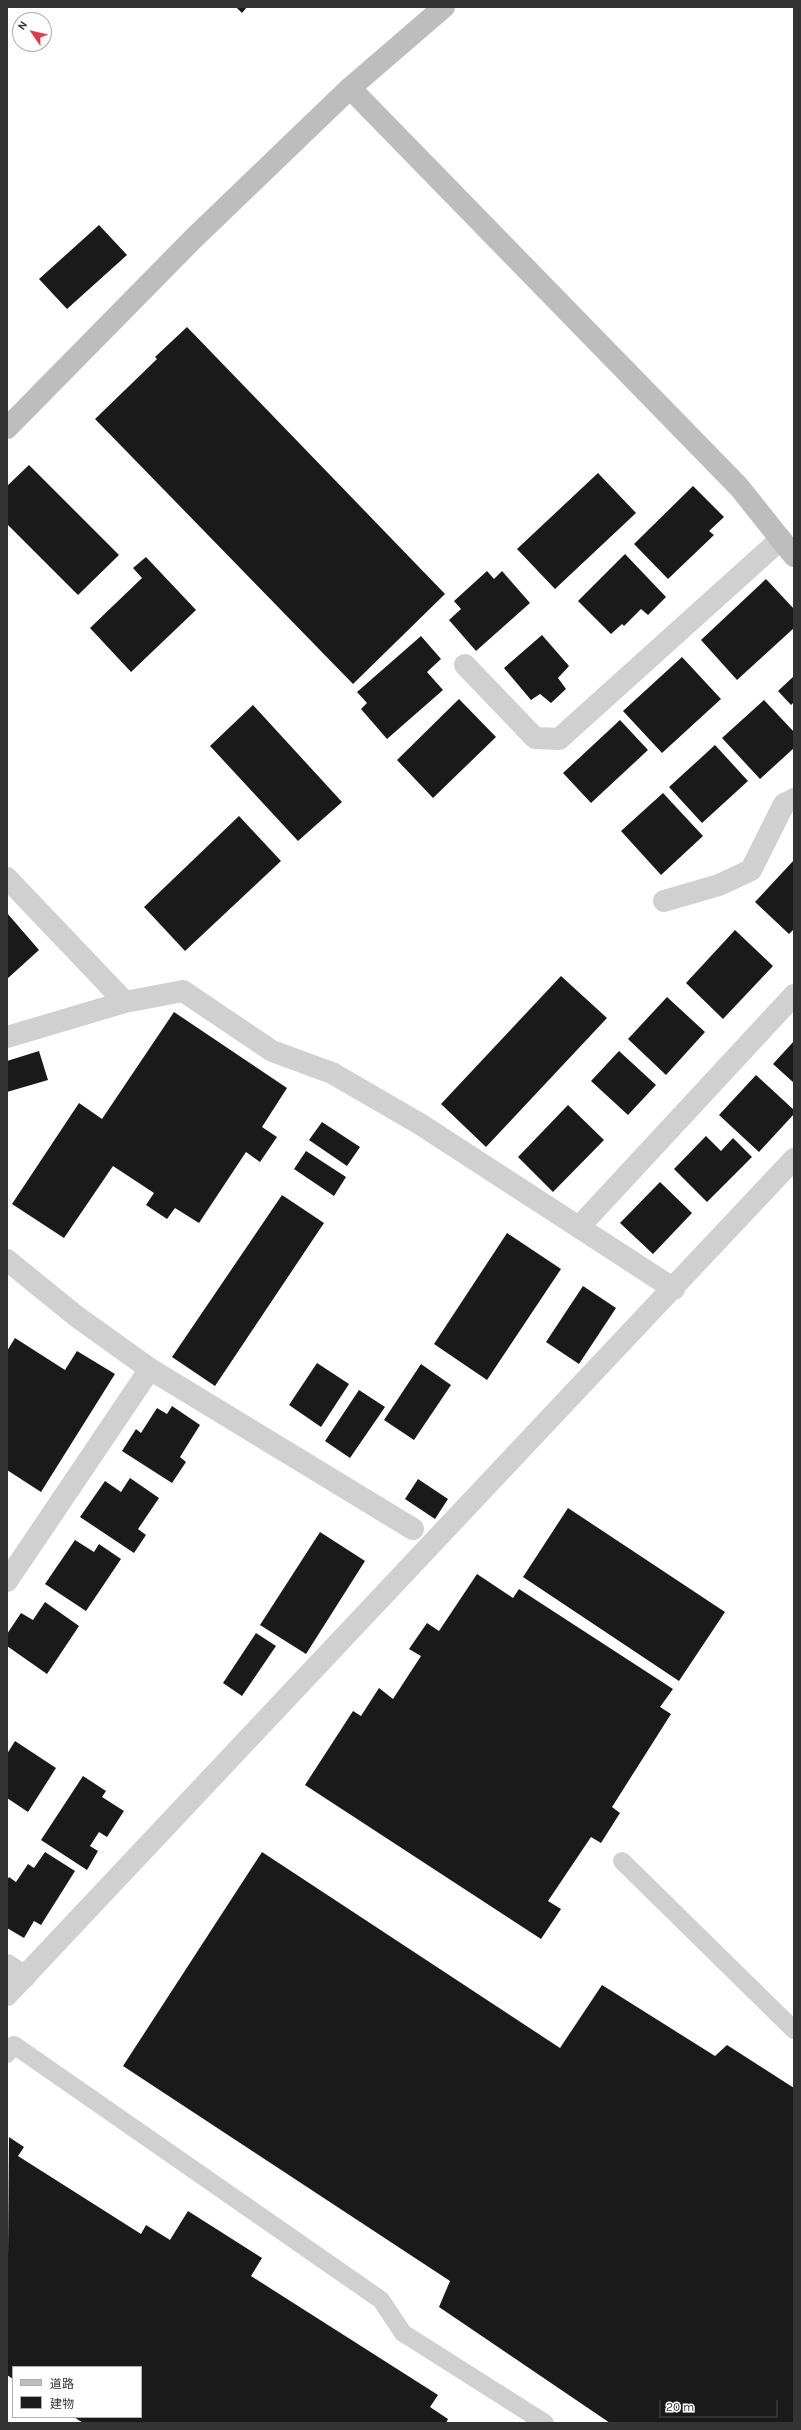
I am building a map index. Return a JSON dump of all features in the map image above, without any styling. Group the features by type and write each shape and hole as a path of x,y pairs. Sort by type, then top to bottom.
{"street":[{"path":"7,428 193,239 350,88 444,7"},
{"path":"350,88 739,487 794,556"},
{"path":"465,665 535,738 559,738 781,539"},
{"path":"664,901 719,885 751,870 784,804 794,799"},
{"path":"7,878 125,1002"},
{"path":"7,1037 125,1002 183,991 272,1051 332,1073 420,1124 674,1289"},
{"path":"579,1228 794,995"},
{"path":"7,1995 674,1289 794,1159"},
{"path":"7,1260 76,1316 150,1369 413,1529"},
{"path":"7,1581 150,1369"},
{"path":"7,1964 25,1977"}],"lane":[{"path":"622,1862 794,2030"},
{"path":"7,2054 14,2045 381,2300 403,2333 545,2423"}],"building":[{"path":"236,7 247,7 242,13"},
{"path":"99,225 127,255 67,309 39,279"},
{"path":"187,327 445,594 353,684 95,419 157,359 155,357"},
{"path":"29,465 119,555 78,595 7,524 7,486"},
{"path":"598,473 636,513 555,589 517,549"},
{"path":"693,486 724,517 709,531 714,535 668,579 634,544"},
{"path":"625,554 666,597 648,615 641,609 624,626 622,624 611,634 578,601"},
{"path":"146,557 196,610 131,672 90,628 142,578 133,568"},
{"path":"487,571 494,579 502,571 530,603 476,651 449,620 461,609 454,601"},
{"path":"766,579 794,609 794,628 737,680 701,640"},
{"path":"542,635 569,666 558,678 566,689 551,703 540,694 531,700 504,668"},
{"path":"421,636 441,659 427,672 443,690 387,739 361,709 367,703 357,692"},
{"path":"682,657 721,699 662,753 623,711"},
{"path":"794,676 794,702 791,705 778,691"},
{"path":"459,699 496,737 433,798 397,760"},
{"path":"764,700 794,732 794,748 760,779 722,738"},
{"path":"253,705 342,802 298,841 210,746"},
{"path":"620,720 648,750 591,803 563,773"},
{"path":"715,745 748,781 702,823 669,787"},
{"path":"663,793 703,836 661,875 621,831"},
{"path":"239,816 281,861 185,951 144,907"},
{"path":"794,860 794,929 789,934 755,902"},
{"path":"7,913 39,950 7,979"},
{"path":"735,930 773,966 723,1019 686,983"},
{"path":"561,976 607,1018 486,1147 441,1104"},
{"path":"667,997 705,1032 666,1075 628,1039"},
{"path":"174,1012 287,1088 262,1127 277,1137 260,1162 246,1152 199,1223 175,1208 167,1219 146,1205 154,1193 113,1166 64,1238 12,1204 79,1103 102,1119"},
{"path":"794,1041 794,1083 773,1064"},
{"path":"39,1051 48,1080 7,1092 7,1061"},
{"path":"619,1051 656,1085 628,1115 591,1081"},
{"path":"756,1075 794,1110 794,1114 759,1152 719,1115"},
{"path":"568,1105 604,1140 553,1192 518,1157"},
{"path":"322,1122 360,1147 347,1166 309,1140"},
{"path":"706,1136 721,1151 733,1138 752,1157 707,1202 674,1169"},
{"path":"306,1151 346,1177 334,1196 294,1169"},
{"path":"660,1182 692,1213 653,1254 620,1223"},
{"path":"282,1195 324,1223 215,1386 172,1357"},
{"path":"507,1233 561,1269 487,1380 434,1344"},
{"path":"583,1286 616,1308 579,1364 546,1342"},
{"path":"15,1338 65,1370 77,1351 115,1374 41,1492 7,1470 7,1351"},
{"path":"317,1363 349,1384 321,1427 289,1405"},
{"path":"421,1364 451,1385 414,1440 384,1420"},
{"path":"359,1390 385,1407 350,1458 325,1441"},
{"path":"172,1406 200,1425 180,1457 186,1462 172,1483 122,1451 136,1429 141,1433 157,1408 167,1414"},
{"path":"130,1478 159,1498 138,1529 146,1535 134,1553 80,1517 105,1481 121,1492"},
{"path":"418,1479 448,1499 435,1519 405,1499"},
{"path":"568,1508 725,1612 679,1681 523,1577"},
{"path":"320,1532 365,1561 306,1654 260,1625"},
{"path":"75,1540 94,1552 99,1544 121,1559 86,1611 45,1584"},
{"path":"477,1574 513,1598 519,1589 673,1689 660,1707 671,1714 612,1807 620,1813 601,1843 591,1837 548,1901 561,1909 541,1939 305,1785 353,1711 361,1716 379,1688 393,1699 421,1656 409,1649 427,1623 439,1631"},
{"path":"45,1602 79,1626 47,1674 7,1646 7,1634 21,1613 33,1620"},
{"path":"256,1633 276,1646 242,1696 223,1683"},
{"path":"15,1741 56,1768 28,1812 7,1798 7,1754"},
{"path":"83,1776 106,1791 102,1797 124,1811 107,1837 99,1832 90,1846 98,1851 87,1870 41,1840"},
{"path":"45,1852 75,1871 41,1925 34,1921 24,1938 7,1928 7,1880 9,1877 16,1882 28,1864 34,1868"},
{"path":"262,1852 560,2048 602,1985 715,2056 727,2045 794,2088 794,2423 610,2423 439,2307 450,2281 123,2066"},
{"path":"9,2137 24,2147 18,2156 141,2234 146,2225 170,2240 188,2211 262,2258 251,2276 438,2395 430,2407 448,2419 446,2423 83,2423 76,2418 142,2418 142,2366 12,2366 12,2378 7,2375"}]}
